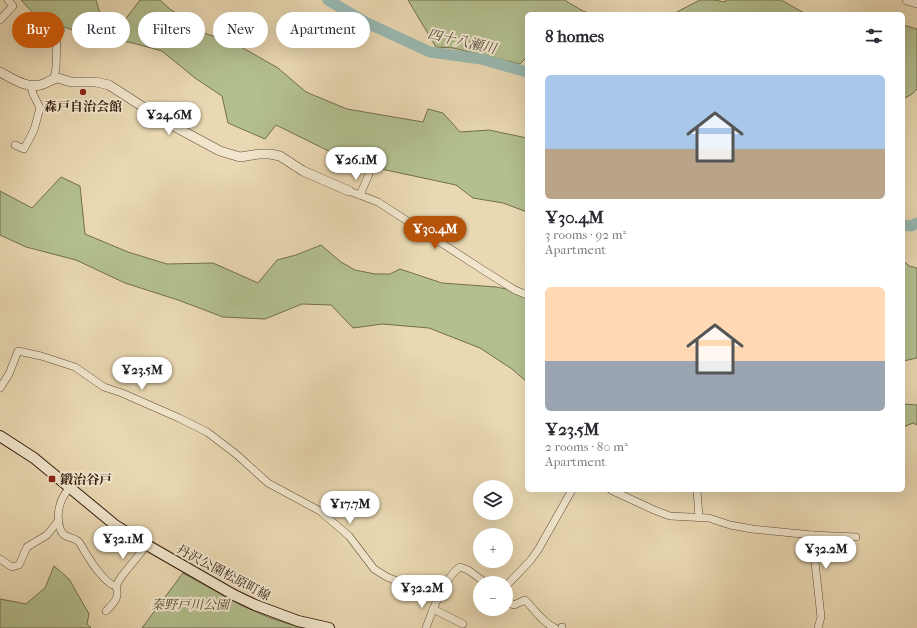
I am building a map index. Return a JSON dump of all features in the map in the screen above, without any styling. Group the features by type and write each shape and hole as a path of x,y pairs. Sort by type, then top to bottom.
{"main road":[{"name":"丹沢公園松原町線","path":"0,436 34,458 115,525 148,545 234,595 256,605 298,620 329,628"}],"street":[{"path":"0,20 13,6 8,0"},
{"path":"906,0 917,3"},
{"path":"54,78 57,48"},
{"path":"0,72 31,86 41,85 54,78 77,82 96,82 109,85 168,123 220,151 240,157 265,154 280,156 303,171 378,202 509,286 525,294"},
{"path":"15,145 24,149 34,130 40,108 31,86"},
{"path":"360,195 369,174"},
{"path":"0,388 9,374 18,351 41,356 75,368 104,387 129,396 179,418 206,432 236,454 268,483 320,511 349,536 374,569 387,577 438,598"},
{"path":"70,488 64,494 60,502 60,531 63,535 78,541 90,561 108,582 113,586 116,586"},
{"path":"513,579 538,550 571,492"},
{"path":"615,492 670,516 708,518 730,525 752,529 812,535 856,537"},
{"path":"697,492 699,517"},
{"path":"0,559 12,567 19,565 27,547 47,536 59,520"},
{"path":"812,535 821,617 818,628"},
{"path":"106,611 116,601 118,592 116,586 121,577 148,545"},
{"path":"426,628 438,598 454,571 460,567 468,570 476,576"},
{"path":"513,605 526,600 541,617 554,628"},
{"path":"433,609 463,624"}],"green space":[{"path":"21,0 96,0 100,12 72,12 72,30 64,27 64,12 32,12"},
{"path":"140,0 160,0 175,12 138,12 138,44 130,42 130,13"},
{"path":"408,0 566,0 586,12 525,12 525,59 520,64 453,48 436,47"},
{"path":"700,0 725,2 726,0 781,0 802,12 677,12"},
{"path":"905,26 917,29 917,89 905,98"},
{"path":"205,33 213,36 213,48 243,48 278,68 306,92 347,109 423,122 428,109 443,113 460,132 489,130 525,138 525,211 503,203 473,198 456,185 353,163 276,125 265,139 228,123 222,96 195,78 162,51 151,48 205,48"},
{"path":"61,177 80,186 85,234 128,252 167,264 213,263 258,283 277,260 296,255 321,245 341,262 355,270 375,274 390,274 400,269 442,283 496,287 525,293 525,380 512,369 480,348 429,328 382,324 353,328 331,305 302,304 265,319 223,317 178,300 125,283 76,260 26,247 0,235 0,191 32,208"},
{"path":"905,262 909,266 917,268 917,358 905,361"},
{"path":"905,404 917,405 917,425 913,423 905,426"},
{"path":"54,566 69,579 89,614 87,624 91,628 0,628 0,599 26,604 45,588"},
{"name":"秦野戸川公園","path":"183,573 243,606 270,618 296,626 297,623 316,628 142,628"}],"waterway":[{"name":"四十八瀬川","path":"328,0 367,23 430,52 481,59 525,71"},
{"name":"四十八瀬川","path":"905,225 911,226 917,223"}],"place":[{"name":"森戸自治会館","path":"83,92"},
{"name":"鍛治谷戸","path":"52,479"}]}
